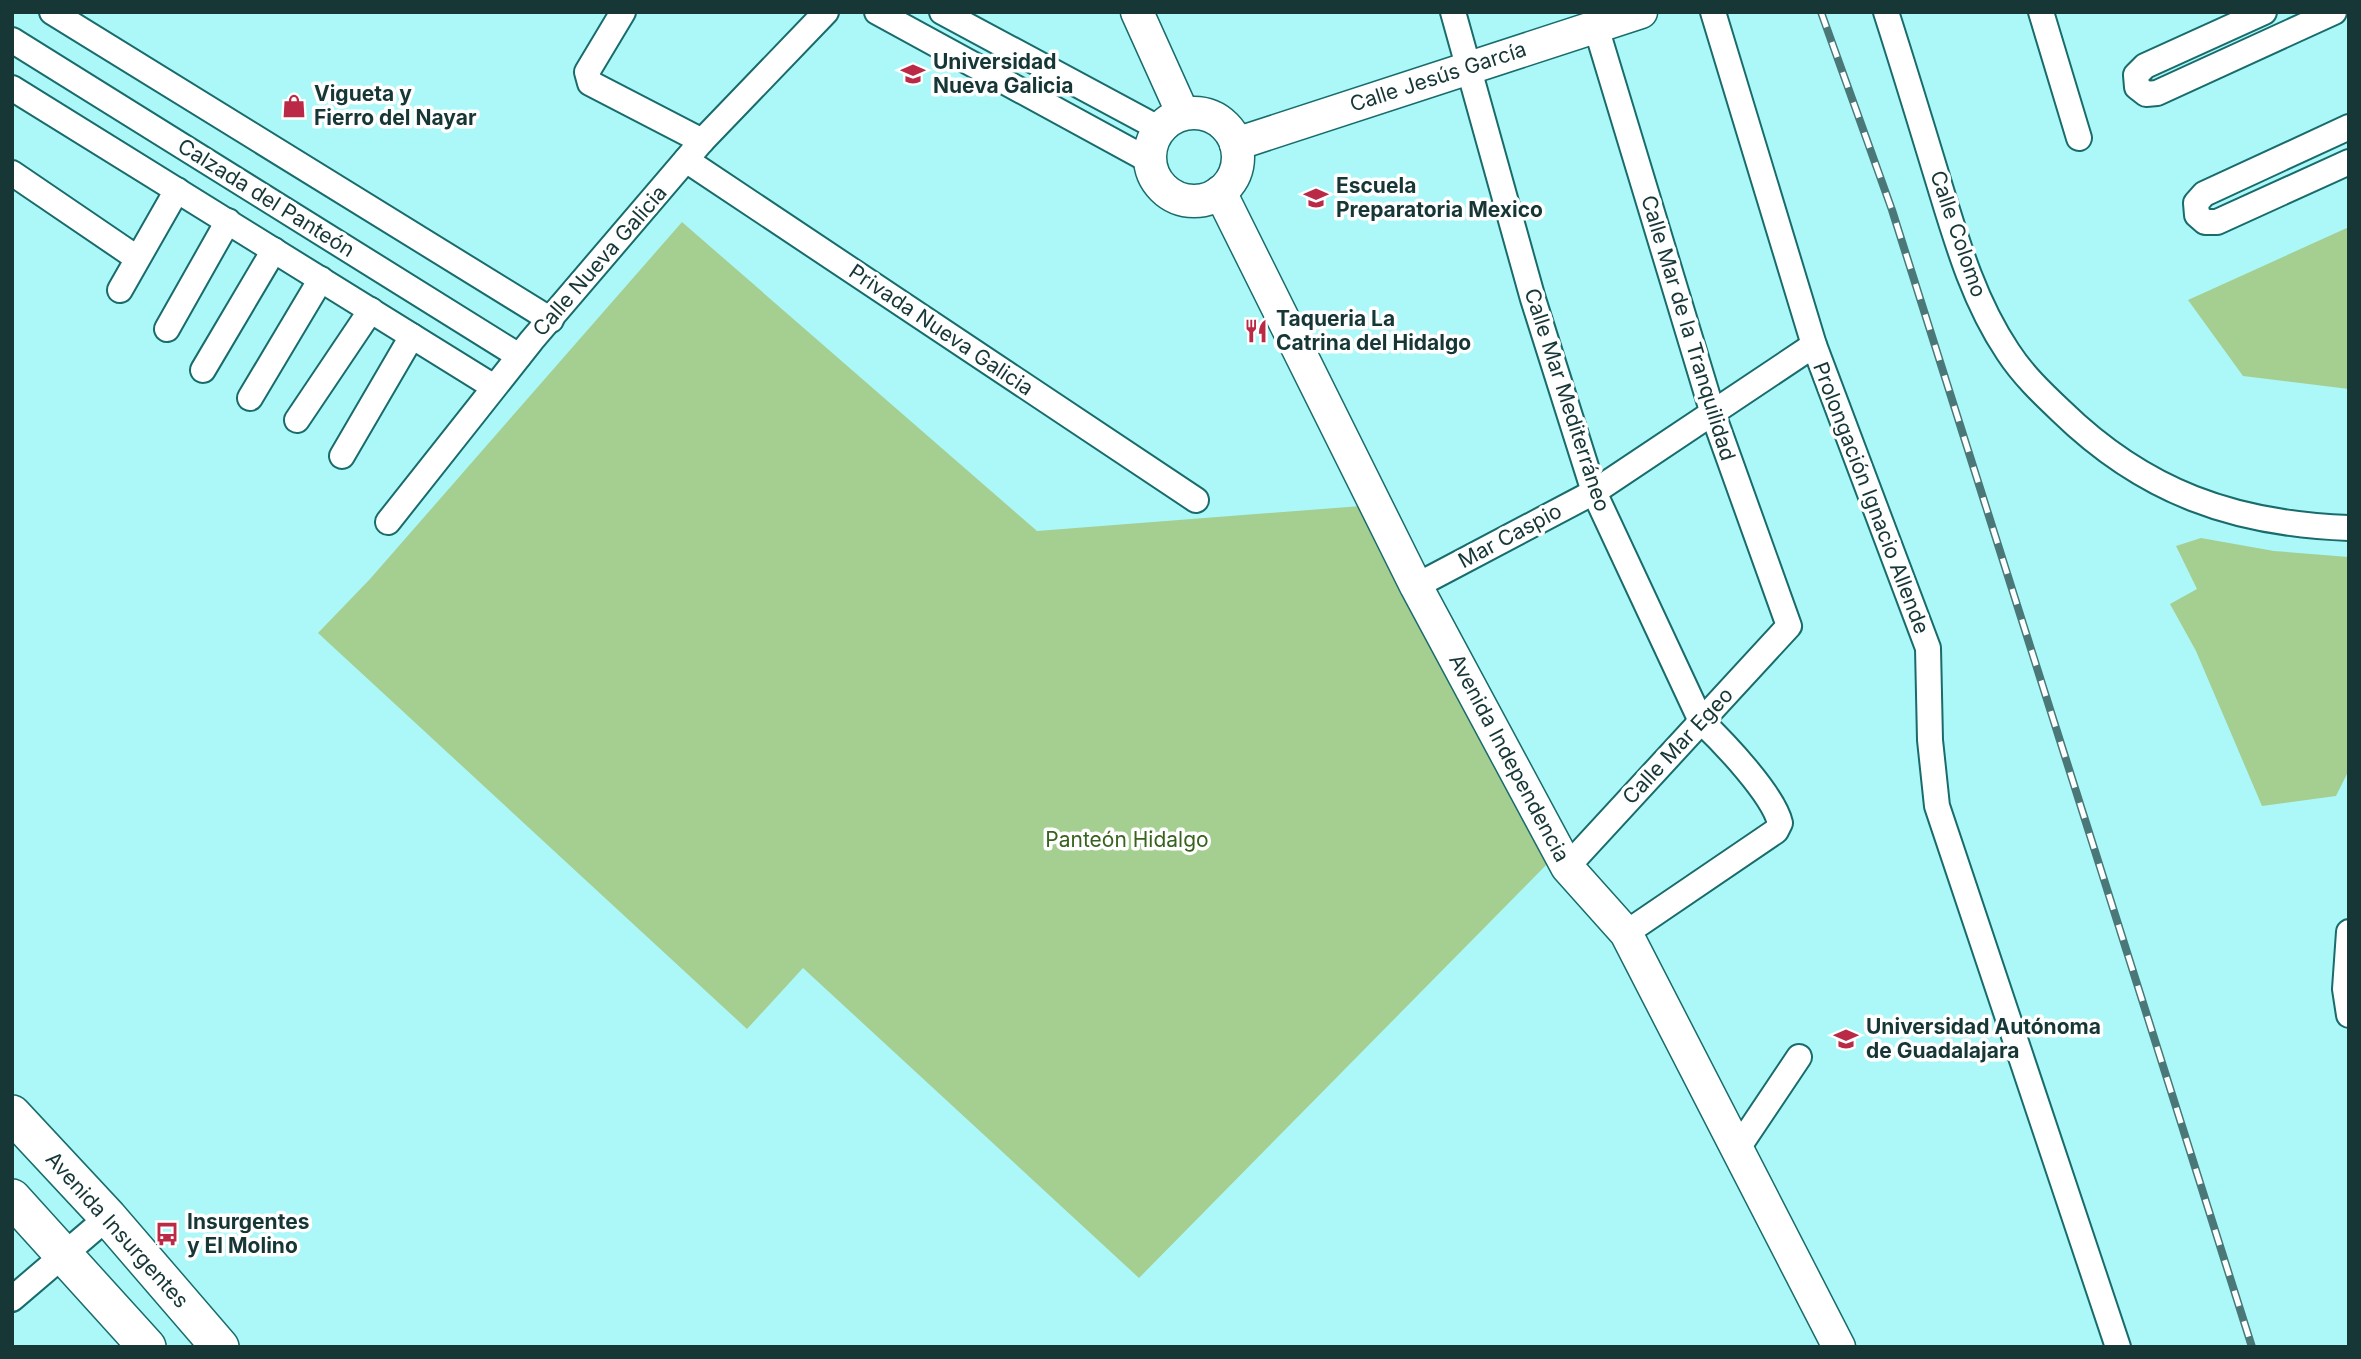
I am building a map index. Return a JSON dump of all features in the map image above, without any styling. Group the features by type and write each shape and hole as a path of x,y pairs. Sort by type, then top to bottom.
{"highway":[{"name":"Avenida Insurgentes","path":"12,1114 108,1217 220,1347"},
{"path":"12,1198 147,1347"}],"main road":[{"path":"1137,12 1171,122"},
{"name":"Calle Jesús García","path":"1236,144 1468,66 1641,12"},
{"path":"1197,113 1221,122 1236,144 1236,170 1220,191 1196,201 1170,194 1160,185 1150,161 1151,148 1171,122 1197,113"},
{"name":"Avenida Independencia","path":"1220,191 1416,586 1567,867 1626,933 1839,1347"}],"street":[{"path":"52,12 551,320"},
{"path":"623,12 587,78 590,83 702,141"},
{"name":"Calle Nueva Galicia","path":"388,522 519,355 702,141 826,12"},
{"path":"877,12 1150,161"},
{"path":"942,12 1171,122"},
{"name":"Calle Mar Mediterráneo","path":"1453,12 1533,299 1594,492 1701,721"},
{"name":"Prolongación Ignacio Allende","path":"1713,12 1814,345 1928,648 1930,740 1937,806 2118,1347"},
{"name":"Calle Colomo","path":"1886,12 1974,287 2007,351 2027,378 2080,430 2111,454 2166,488 2195,501 2261,519 2349,528"},
{"path":"2041,12 2078,138"},
{"path":"2264,12 2145,66 2136,75 2137,87 2146,94 2157,93 2334,12"},
{"name":"Calle Mar de la Tranquilidad","path":"1596,27 1713,414 1788,626"},
{"name":"Calzada del Panteón","path":"12,40 519,355"},
{"name":"Calzada del Panteón","path":"12,88 494,387"},
{"path":"2349,127 2204,194 2196,203 2197,215 2205,222 2217,222 2349,162"},
{"name":"Privada Nueva Galicia","path":"686,160 1196,500"},
{"path":"12,173 131,254"},
{"path":"120,290 177,190"},
{"path":"167,329 228,221"},
{"path":"202,370 274,250"},
{"path":"250,398 321,279"},
{"path":"297,420 371,310"},
{"path":"342,456 412,336"},
{"name":"Mar Caspio","path":"1416,586 1594,492 1814,345"},
{"name":"Calle Mar Egeo","path":"1567,867 1788,626"},
{"path":"1626,933 1776,831 1780,823 1773,806 1728,747 1701,721"},
{"path":"2349,932 2349,1015"},
{"path":"1738,1148 1800,1057"},
{"path":"12,1299 108,1217"}],"green space":[{"name":"Panteón Hidalgo","path":"682,222 1037,531 1361,506 1554,857 1139,1278 803,968 747,1029 318,633 370,579"},
{"path":"2349,227 2349,389 2243,376 2188,300"},
{"path":"2201,538 2274,551 2349,557 2349,770 2336,796 2262,806 2196,651 2170,604 2197,589 2176,546"}],"railway":[{"path":"1821,12 1892,210 2252,1347"}],"place":[{"name":"Universidad Nueva Galicia","path":"913,74"},
{"name":"Vigueta y Fierro del Nayar","path":"294,106"},
{"name":"Escuela Preparatoria Mexico","path":"1316,198"},
{"name":"Taqueria La Catrina del Hidalgo","path":"1256,331"},
{"name":"Universidad Autónoma de Guadalajara","path":"1846,1039"},
{"name":"Insurgentes y El Molino","path":"167,1234"}]}
